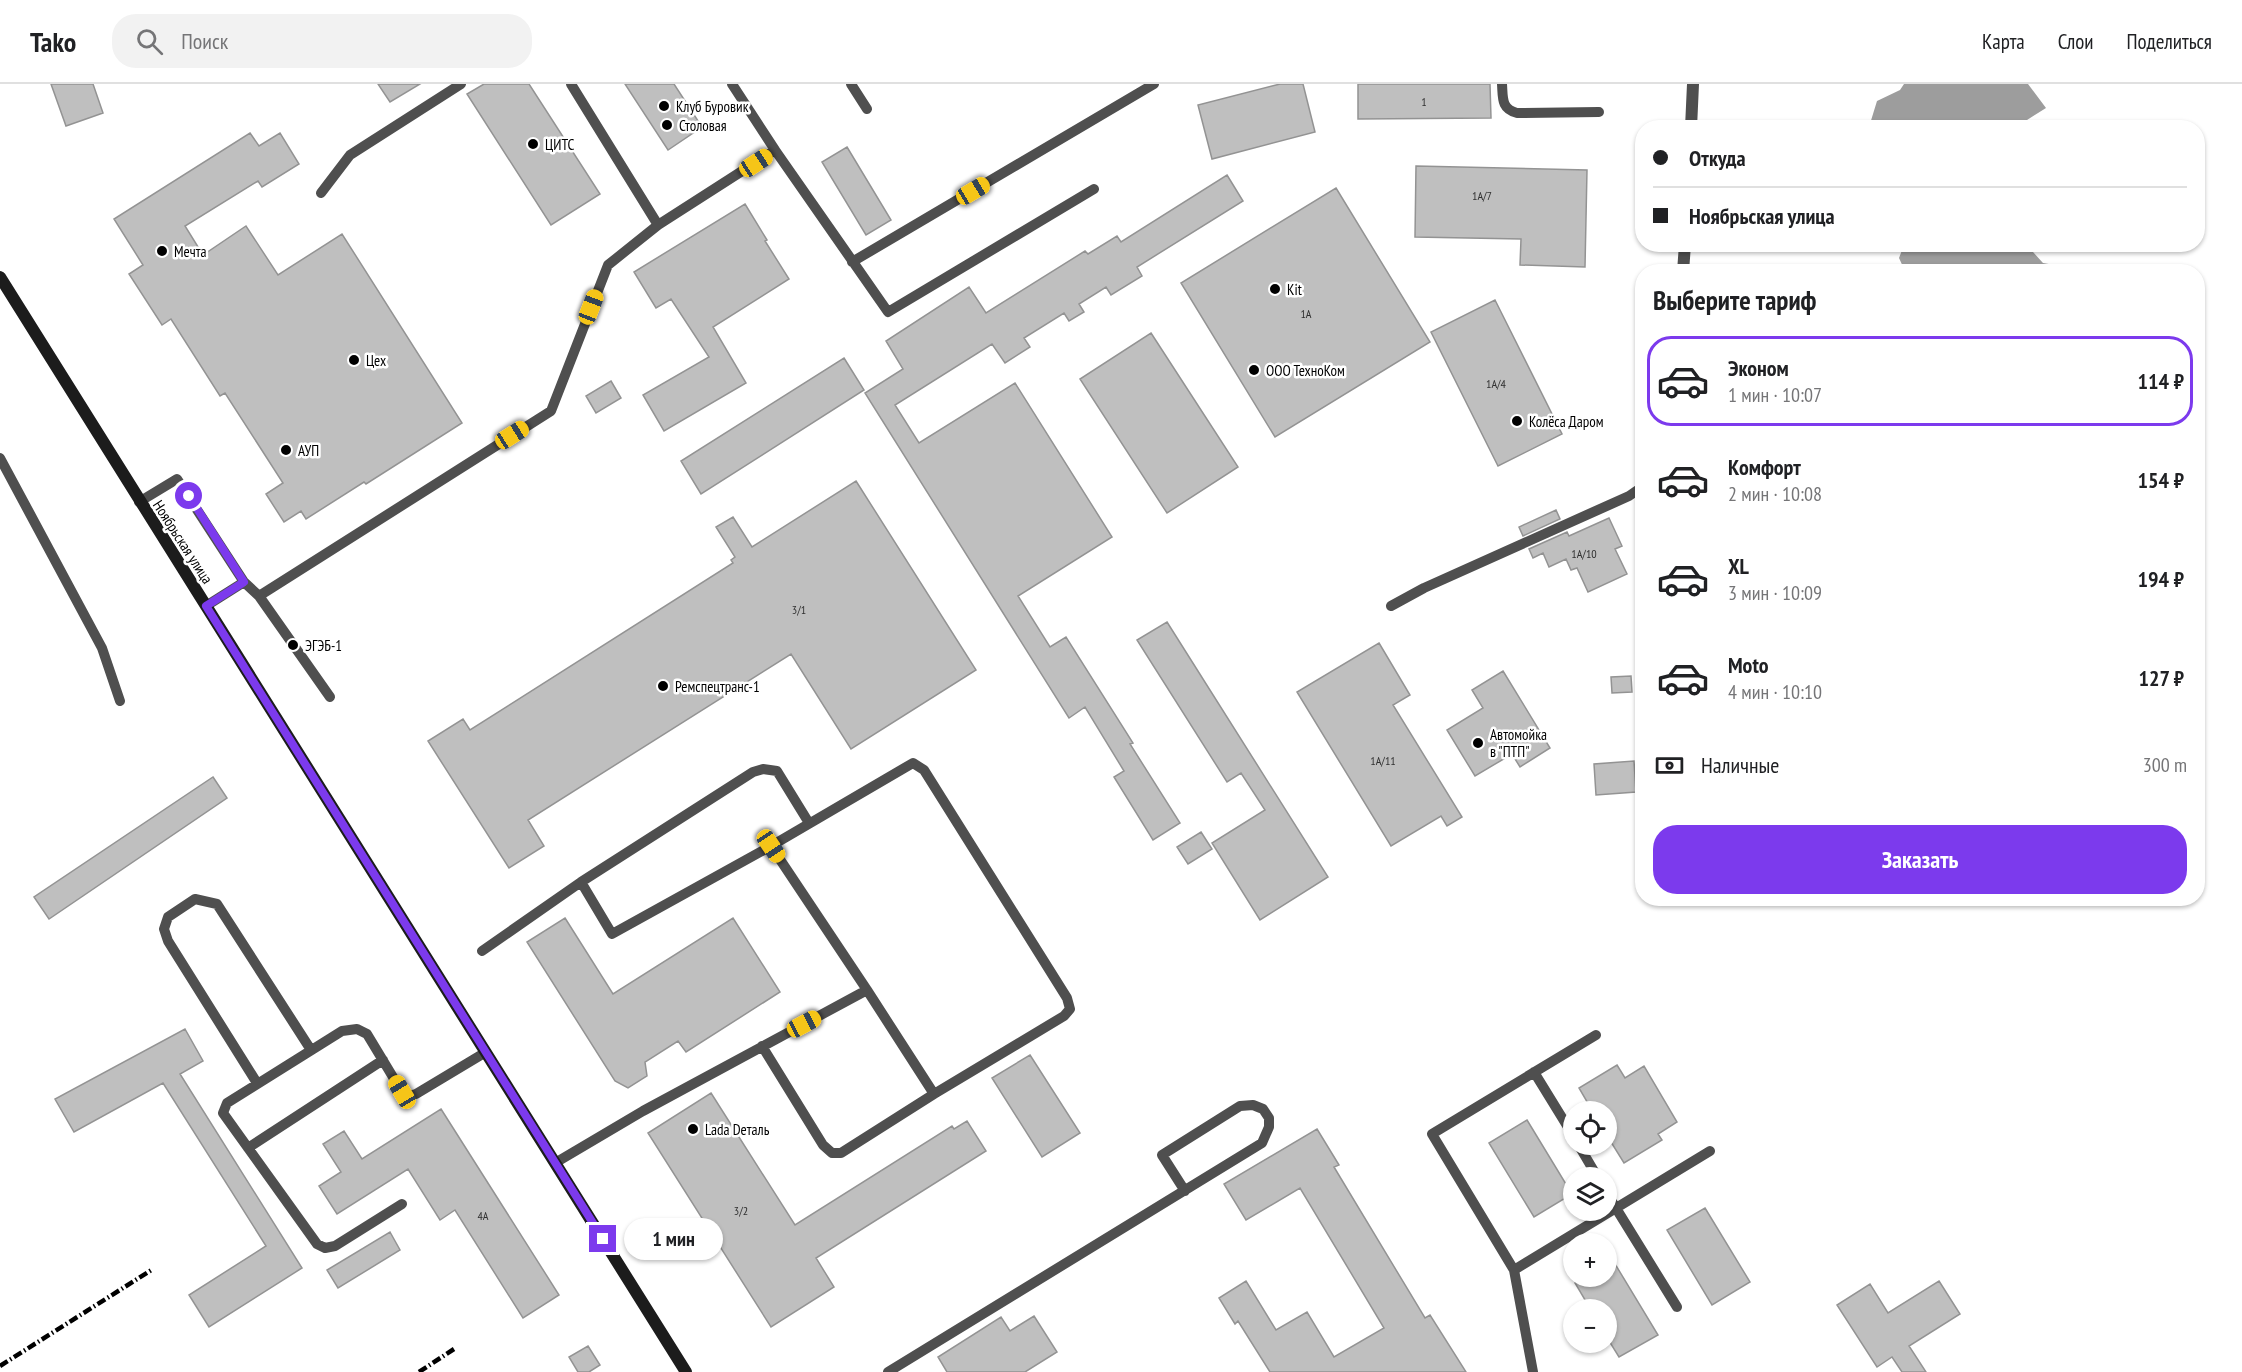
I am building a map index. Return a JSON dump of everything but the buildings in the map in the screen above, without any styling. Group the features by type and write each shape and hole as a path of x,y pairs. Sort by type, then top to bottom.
{"main road":[{"name":"Ноябрьская улица","path":"0,277 686,1372"}],"street":[{"path":"1691,120 1693,84"}],"lane":[{"path":"321,193 350,155 461,84"},
{"path":"571,84 658,225"},
{"path":"732,84 888,312 1094,189"},
{"path":"851,84 867,109"},
{"path":"852,262 1154,84"},
{"path":"1503,84 1503,104 1509,111 1599,112"},
{"path":"259,596 551,411 608,266 658,225 775,150"},
{"path":"0,458 102,648 120,701"},
{"path":"140,502 177,479 244,582 259,596 330,697"},
{"path":"1391,606 1424,588 1635,492"},
{"path":"206,606 244,582"},
{"path":"581,882 612,934 771,846 913,763 924,770 1067,998 1070,1009 1064,1016 841,1153 832,1153 823,1145 762,1046"},
{"path":"482,951 581,882 753,772 763,769 777,771 809,823"},
{"path":"771,846 934,1094"},
{"path":"257,1083 168,941 164,929 168,917 195,899 217,904 311,1050"},
{"path":"555,1163 643,1111 867,990"},
{"path":"402,1204 335,1246 325,1248 317,1244 223,1113 227,1103 342,1031 357,1029 367,1034 402,1092 408,1096 416,1094 486,1052"},
{"path":"1533,1372 1514,1270 1432,1134 1596,1035"},
{"path":"248,1148 383,1060"},
{"path":"1534,1072 1563,1119"},
{"path":"888,1372 1185,1191 1262,1143 1269,1127 1269,1118 1263,1109 1253,1105 1240,1106 1162,1155 1185,1191"},
{"path":"1617,1207 1710,1151"},
{"path":"1617,1210 1677,1308"},
{"path":"1514,1270 1595,1221"}],"shaded area":[{"path":"1904,84 2028,84 2046,108 2027,120 1871,120 1877,101 1900,90"},
{"path":"1901,252 2033,252 2043,263 2049,264 1902,264 1899,258"}],"railway":[{"path":"0,1366 153,1269"},
{"path":"419,1372 454,1349"}],"place":[{"name":"Клуб Буровик","path":"664,106"},
{"name":"Столовая","path":"667,125"},
{"name":"ЦИТС","path":"533,144"},
{"name":"Мечта","path":"162,251"},
{"name":"Kit","path":"1275,289"},
{"name":"Цех","path":"354,360"},
{"name":"ООО ТехноКом","path":"1254,370"},
{"name":"Колёса Даром","path":"1517,421"},
{"name":"АУП","path":"286,450"},
{"name":"ЭГЭБ-1","path":"293,645"},
{"name":"Ремспецтранс-1","path":"663,686"},
{"name":"Автомойка в \"ПТП\"","path":"1478,743"},
{"name":"Lada Dеталь","path":"693,1129"}],"route":[{"path":"189,496 244,582 206,606 603,1239"}]}
